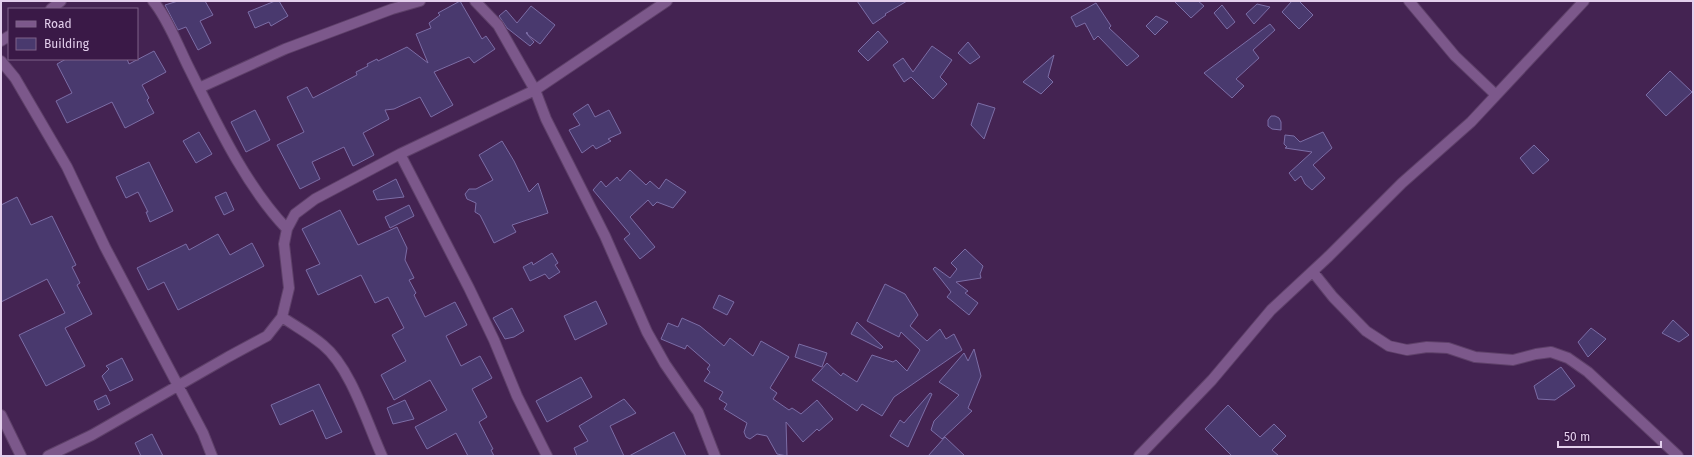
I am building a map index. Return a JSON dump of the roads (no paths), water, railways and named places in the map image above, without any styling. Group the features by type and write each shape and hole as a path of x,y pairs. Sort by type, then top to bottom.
{"street":[{"path":"52,8 61,1"},
{"path":"153,1 169,28 225,138 269,210 287,229"},
{"path":"199,88 285,49 385,12 420,1"},
{"path":"475,1 498,25 534,90 546,119 605,236 647,332 665,364 698,412 715,456"},
{"path":"48,456 92,435 267,336 282,317 289,288 284,244 287,229 295,214 315,199 400,154 534,90 667,1"},
{"path":"1409,1 1455,56 1496,95"},
{"path":"1139,456 1212,380 1271,310 1313,272 1402,183 1471,122 1584,1"},
{"path":"1,61 15,78 67,166 105,247 179,386 203,433 212,456"},
{"path":"400,154 494,340 517,396 547,456"},
{"path":"1313,272 1366,331 1390,346 1407,350 1427,347 1448,348 1475,357 1513,360 1551,352 1568,358 1588,372 1678,456"},
{"path":"282,317 323,345 340,364 352,387 382,456"},
{"path":"1,415 21,456"}]}
